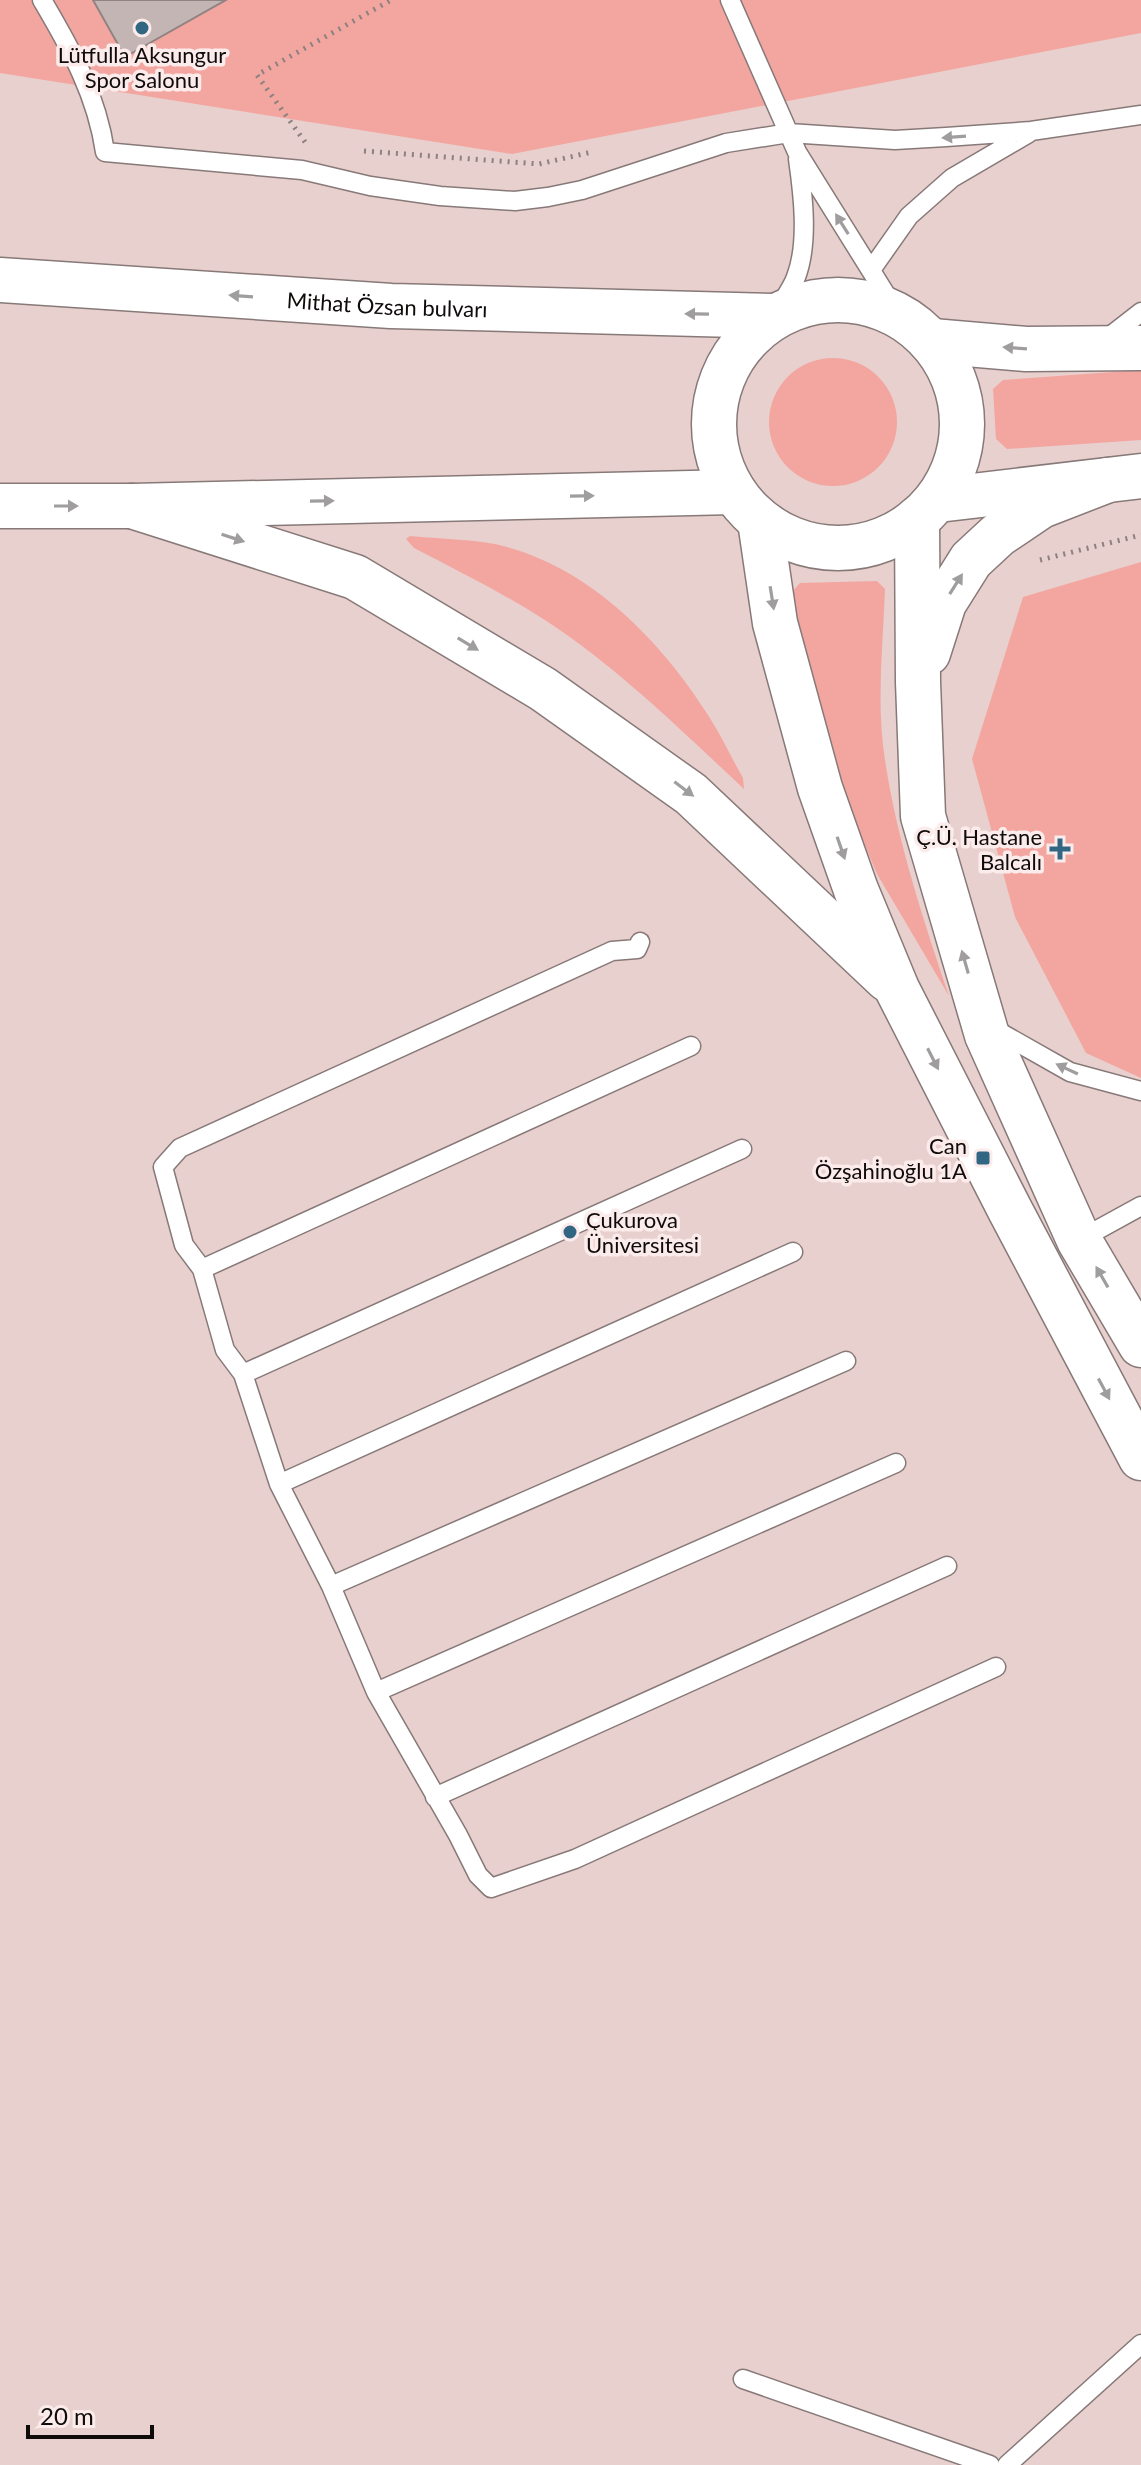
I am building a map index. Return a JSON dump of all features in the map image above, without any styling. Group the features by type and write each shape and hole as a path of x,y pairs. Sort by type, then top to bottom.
{"main road":[{"name":"Mithat Özsan bulvarı","path":"0,280 391,306 775,316"},
{"name":"Mithat Özsan bulvarı","path":"897,989 856,890 820,788 747,506 718,455 714,416 722,377 742,343 775,316 815,300 858,300 898,314 932,341 954,377 963,419 958,462 927,510"},
{"path":"932,341 1026,349 1141,348"},
{"path":"0,506 747,506 795,541 834,549 873,544 908,527 927,510 1125,478"},
{"path":"918,682 944,603 971,560 998,535 1041,506 1125,478"},
{"path":"132,506 355,577 543,689 691,794 897,989 1141,1458"},
{"path":"927,510 918,682 923,816 982,1022 1079,1240 1141,1345"},
{"path":"1036,1259 1079,1240"}],"lane":[{"path":"42,0 84,77 101,127 105,152 302,170 370,186 440,196 515,201 548,197 582,190 726,143 789,133 895,140 1031,131 1141,115"},
{"path":"730,0 797,152 898,314"},
{"path":"871,270 909,216 952,178 1031,131"},
{"path":"775,316 796,278 803,241 804,199 797,152"},
{"path":"1093,349 1141,312"},
{"path":"640,942 637,949 612,951 180,1148 163,1167 184,1245 202,1269 225,1350 243,1374 279,1484 331,1586 376,1692 478,1875 491,1888 575,1859 996,1667"},
{"path":"982,1022 1070,1072 1141,1091"},
{"path":"202,1269 691,1046"},
{"path":"243,1374 742,1149"},
{"path":"1079,1240 1141,1206"},
{"path":"279,1484 793,1252"},
{"path":"331,1586 846,1361"},
{"path":"376,1692 896,1463"},
{"path":"435,1797 947,1566"},
{"path":"1007,2465 1141,2344"},
{"path":"743,2379 990,2465"}],"path":[{"path":"309,147 257,75 391,0"},
{"path":"355,150 539,164"},
{"path":"1027,563 1141,535"}],"shaded area":[{"name":"Çukurova Üniversitesi","path":"0,0 1141,0 1141,2465 0,2465"},
{"path":"0,0 1141,0 1141,33 512,154 0,73"},
{"path":"833,358 857,363 878,377 892,398 897,422 892,446 878,467 857,481 833,486 809,481 788,467 774,446 769,422 774,398 788,377 809,363"},
{"path":"1141,370 1141,440 1007,449 996,439 993,389 1003,380"},
{"path":"410,536 507,547 538,558 596,591 622,612 669,661 722,738 743,778 744,789 649,701 574,640 515,602 414,548 406,539"},
{"name":"Ç.Ü. Hastane Balcalı","path":"1141,562 1141,1078 1086,1053 1015,917 972,759 1023,597"},
{"path":"877,581 885,589 881,718 890,790 912,879 949,996 877,874 852,815 792,604 792,592 800,583"}],"building":[{"name":"Lütfulla Aksungur Spor Salonu","path":"93,0 226,0 125,57"}],"place":[{"name":"Lütfulla Aksungur Spor Salonu","path":"142,28"},
{"name":"Ç.Ü. Hastane Balcalı","path":"1060,849"},
{"name":"Can Özşahi̇noğlu 1A","path":"983,1158"},
{"name":"Çukurova Üniversitesi","path":"570,1232"}]}
